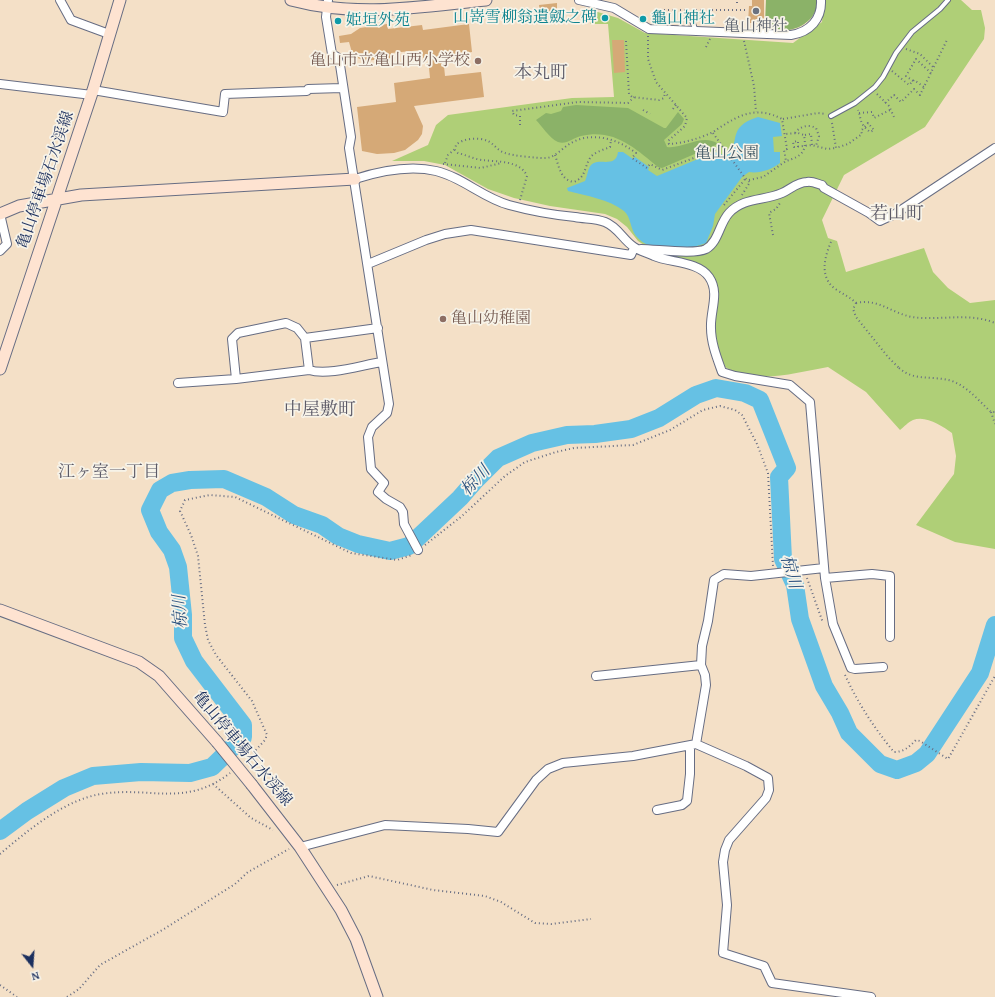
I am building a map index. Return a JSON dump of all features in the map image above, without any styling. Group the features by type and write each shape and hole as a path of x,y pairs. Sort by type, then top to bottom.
{"main road":[{"name":"亀山停車場石水渓線","path":"0,369 92,93 120,0"},
{"path":"291,0 381,10 486,0"},
{"path":"0,214 19,206 56,201 81,195 355,179"},
{"name":"亀山停車場石水渓線","path":"0,610 139,662 159,676 217,742 252,785 296,848 328,888 356,939 377,997"}],"street":[{"path":"60,0 71,20 109,34"},
{"path":"579,0 614,8 649,29 791,35 799,34 808,30 816,21 822,6 821,0"},
{"path":"328,4 326,17 332,54 337,57 338,61 350,137 349,148 389,404 387,413 372,426 368,437 371,469 384,483 378,492 386,499 400,507 404,524 418,549"},
{"path":"0,84 92,93 223,112 225,94 307,91 308,89 342,88"},
{"path":"637,248 692,251 705,250 713,243 728,214 739,205 746,201 779,194 797,184 806,181 822,185 824,188 869,213 880,222 995,148"},
{"path":"355,179 368,175 408,169 435,171 456,179 488,198 508,205 544,213 604,222 614,226 637,248 667,261 692,266 704,272 709,278 714,298 710,327 722,372 735,376 790,385 810,402 825,578 833,624 848,664 855,669 883,667"},
{"path":"0,214 7,244 0,251"},
{"path":"368,264 432,238 445,234 471,230 631,255 637,248"},
{"path":"236,379 232,339 238,333 286,324 297,328 305,338 309,370"},
{"path":"305,338 378,328"},
{"path":"178,383 236,379 309,370 315,372 335,370 382,362"},
{"path":"657,810 682,805 687,801 693,745 706,685 705,675 701,665 702,646 708,621 714,580 724,574 751,576 774,575 806,572 824,568"},
{"path":"825,578 872,574 890,576 890,637"},
{"path":"596,676 701,665"},
{"path":"296,848 385,825 498,832 536,780 548,769 563,763 633,756 693,745 746,766 768,778 769,790 766,798 729,840 725,850 723,862 727,905 723,953 764,966 772,983 870,997"}],"lane":[{"path":"831,116 855,103 872,90 888,69 902,45 912,32 940,9 948,0"},
{"path":"692,22 696,31"}],"path":[{"path":"656,10 747,10"},
{"path":"648,33 648,59 656,82 686,116 686,126 668,140 669,144 682,142 713,133 742,116 756,112 770,114 782,120 818,113 831,116 836,148"},
{"path":"706,47 711,37"},
{"path":"743,38 754,86 756,112"},
{"path":"888,69 920,95 947,40"},
{"path":"626,41 629,94 634,97 659,100 664,98 665,94"},
{"path":"902,45 908,50 920,54 934,68"},
{"path":"924,87 906,76 916,59 931,73"},
{"path":"909,85 913,81"},
{"path":"885,102 894,96 901,102 914,89"},
{"path":"872,90 885,102 894,117"},
{"path":"520,126 520,116 514,115 512,111 578,102 628,103 634,97"},
{"path":"798,147 812,145 827,149 836,148 857,139 862,134 861,131 864,127 868,123 874,130 870,132 864,127 860,122 859,113 855,103"},
{"path":"673,110 676,105"},
{"path":"643,110 650,114"},
{"path":"859,113 872,112 874,118 890,110"},
{"path":"782,120 787,149 784,150 786,161"},
{"path":"795,133 802,127 808,126 816,128 819,136 816,146"},
{"path":"713,133 745,178 748,180"},
{"path":"785,134 811,134 812,145"},
{"path":"748,180 764,177 786,161 796,158 806,149 804,135"},
{"path":"446,163 448,155 455,149 459,142 467,139 487,141 507,154 544,158 551,158 571,142 588,138 611,140 626,145 636,153 632,158 647,168 650,164 662,170 724,148"},
{"path":"555,154 562,176 569,181 574,182 583,175 589,159 593,154 610,147 611,140"},
{"path":"455,149 458,153 482,160 494,160 520,167 527,176 519,203"},
{"path":"441,164 446,163 481,168 503,163"},
{"path":"739,205 746,185 750,182 748,180"},
{"path":"773,235 768,213 776,209 782,202 779,194"},
{"path":"831,242 826,253 824,269 825,275 836,290 848,296 856,303"},
{"path":"995,323 983,318 911,317 867,300 856,303 853,309 856,317 888,357 899,368 908,375 939,378 961,385 991,412 995,424"},
{"path":"242,764 265,740 267,735 252,701 216,655 208,640 205,625 198,556 192,535 180,511 185,500 210,495 235,496 337,548 368,557 397,560 413,554 462,516 505,476 526,462 574,448 633,445 670,430 703,410 720,406 735,410 742,415 757,444 768,473 774,575"},
{"path":"920,741 948,759 995,676"},
{"path":"0,854 46,818 90,797 107,794 190,793 213,784 232,772"},
{"path":"213,784 251,818 274,831"},
{"path":"287,844 296,848"},
{"path":"67,997 79,989 100,965 164,929 235,884 248,872 296,848"},
{"path":"328,888 369,876 433,890 485,896 501,902 535,923 552,924 591,919"},
{"path":"0,985 17,997"}],"green space":[{"path":"766,0 817,0 816,9 806,23 790,30 781,31 772,29 765,25"},
{"name":"亀山公園","path":"824,0 961,0 972,10 981,10 985,28 984,39 925,127 844,175 822,220 828,238 837,241 846,272 924,248 933,272 948,288 970,303 995,300 995,549 955,542 916,525 954,474 956,456 952,433 948,430 934,422 918,419 911,421 900,430 866,392 828,367 776,376 763,376 737,372 725,367 716,343 713,277 656,253 638,241 627,227 617,219 605,214 550,206 514,198 488,189 445,165 424,161 392,161 428,145 436,125 448,115 572,98 614,97 608,24 590,24 591,10 618,18 645,33 793,43 822,22"},
{"path":"576,105 628,108 664,128 666,128 678,112 684,119 682,124 664,140 667,147 680,146 706,140 718,144 662,168 658,167 623,141 614,137 593,134 581,136 564,143 558,142 549,135 536,120 546,113 551,114 561,111 563,107"}],"water":[{"path":"758,117 780,123 782,136 773,137 774,152 780,152 780,163 766,170 749,172 742,177 715,214 713,226 706,243 679,249 650,246 642,242 636,236 624,211 597,198 568,191 567,188 585,181 591,165 598,162 614,160 617,157 618,152 623,152 633,159 635,157 649,167 648,170 657,176 715,152 726,156 731,151 741,126"}],"building":[{"name":"亀山神社","path":"752,0 764,0 764,23 748,23 749,6 752,6"},
{"path":"557,3 557,11 540,13 539,5"},
{"path":"387,24 388,29 422,25 423,30 469,24 472,52 443,56 445,76 481,72 484,97 414,106 423,126 422,134 418,140 405,150 394,153 377,154 362,151 357,107 396,102 394,83 430,78 428,58 423,58 422,50 391,53 391,58 365,61 353,56 349,42 340,43 339,36 351,34 360,28"},
{"path":"612,40 624,40 625,72 614,73"}],"waterway":[{"name":"椋川","path":"0,831 27,811 64,788 93,776 141,772 190,773 212,767 243,737 243,725 194,661 183,638 183,615 178,567 172,550 159,532 150,510 160,490 172,483 190,480 224,479 266,497 294,515 322,525 338,536 358,544 390,551 409,546 460,498 498,458 532,443 567,435 595,434 631,429 659,418 696,395 716,388 745,393 760,400 787,468 779,477 783,559 795,585 800,619 824,686 840,713 849,733 880,764 897,770 916,763 927,754 980,673 995,625"}],"place":[{"name":"亀山神社","path":"756,11"},
{"name":"山嵜雪柳翁遺劔之碑","path":"605,18"},
{"name":"龜山神社","path":"643,19"},
{"name":"姫垣外苑","path":"338,21"},
{"name":"亀山市立亀山西小学校","path":"478,61"},
{"name":"亀山幼稚園","path":"443,319"}],"district":[{"name":"本丸町","path":"541,73"},
{"name":"若山町","path":"897,214"},
{"name":"中屋敷町","path":"320,410"},
{"name":"江ヶ室一丁目","path":"109,473"}]}
